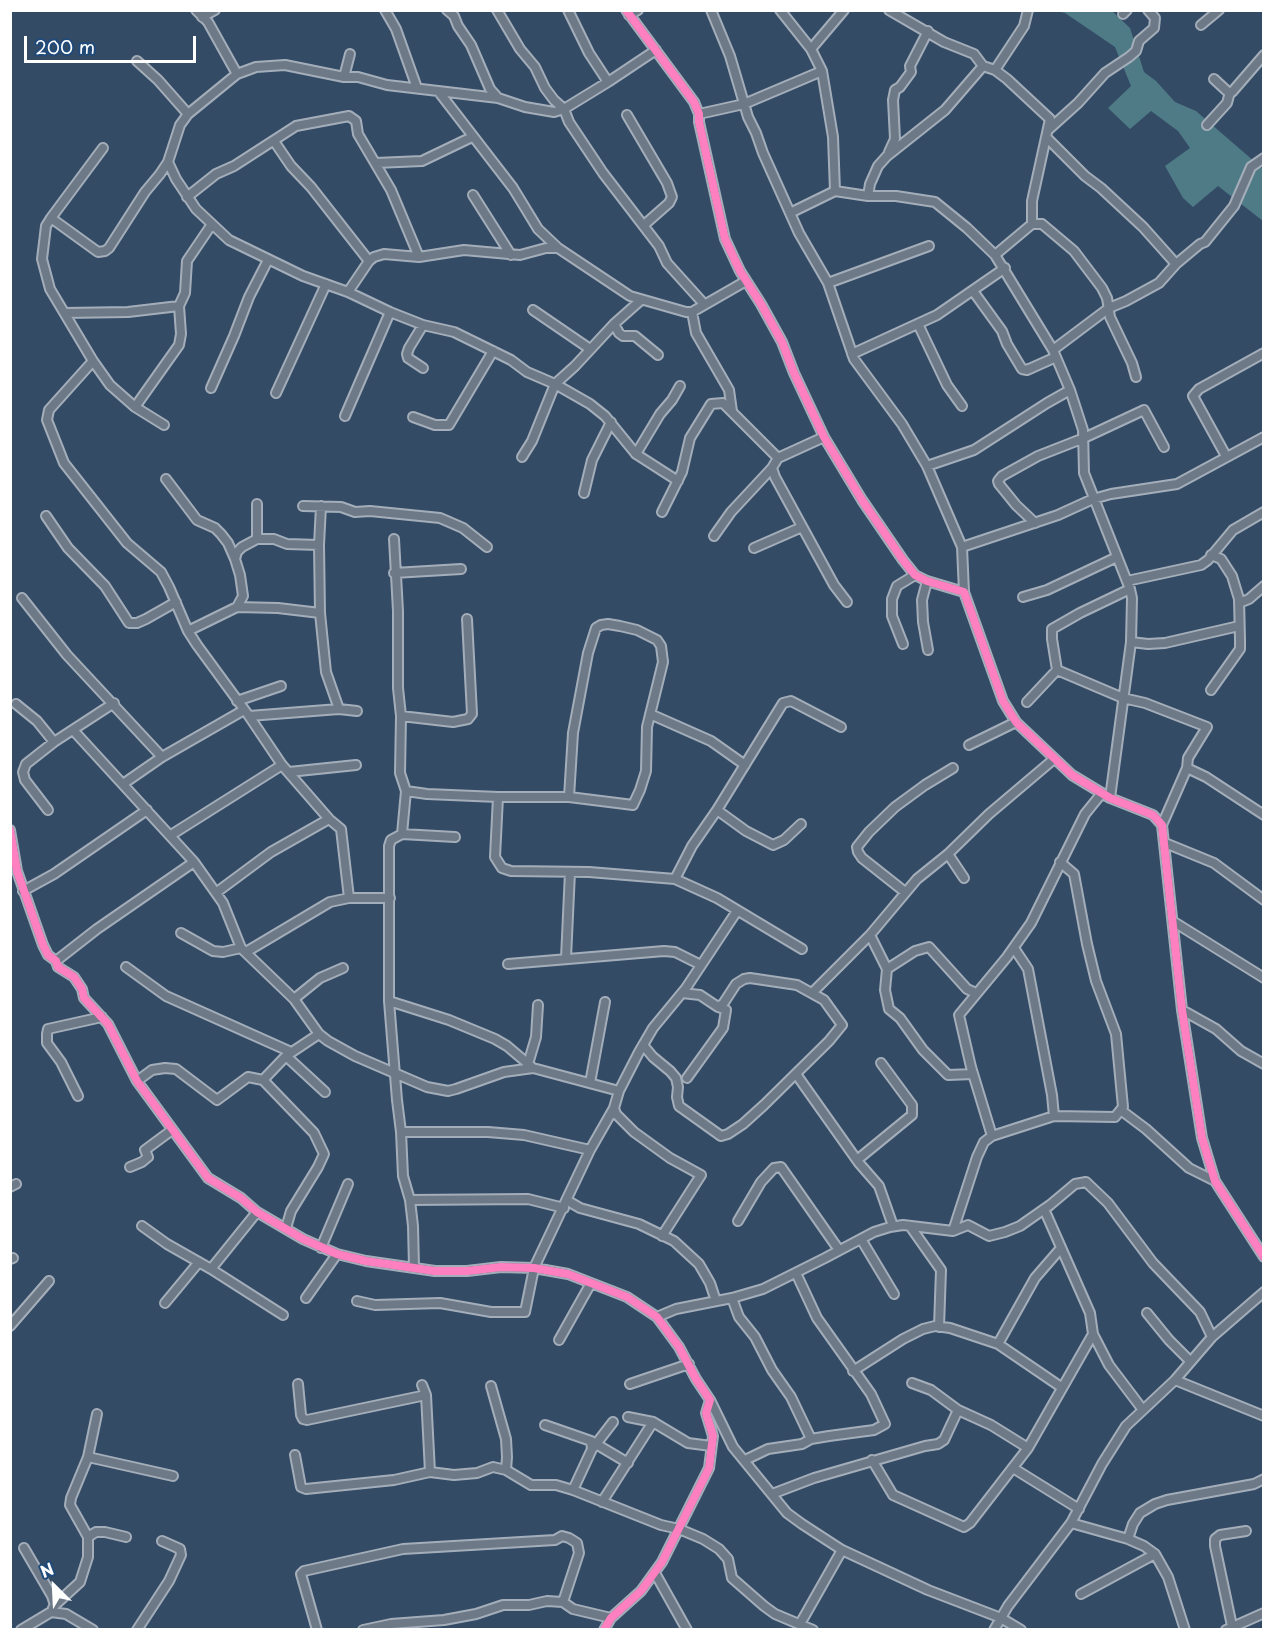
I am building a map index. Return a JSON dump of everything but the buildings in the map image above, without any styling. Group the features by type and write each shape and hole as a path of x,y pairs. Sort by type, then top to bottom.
{"street":[{"path":"199,14 215,10"},
{"path":"385,10 396,29 417,88"},
{"path":"447,10 454,16 471,45 490,89 498,98"},
{"path":"496,10 534,67 545,88 564,109 569,122 603,173 659,246 667,263 704,303"},
{"path":"568,10 590,53 609,82"},
{"path":"638,10 627,13 694,102 699,114 725,238 740,271 782,342 824,436 862,500 915,575 964,592"},
{"path":"711,10 730,56 762,153 799,233 828,283 852,354 902,424 927,466 962,548 964,592 1004,701 1016,722 1072,775 1110,798 1153,815 1162,825 1182,1010 1202,1138 1215,1181 1263,1257"},
{"path":"780,10 811,49 822,71 833,137 836,191"},
{"path":"811,49 844,10"},
{"path":"889,10 944,42 974,54 983,66 995,70 1050,119 1032,201 1032,224"},
{"path":"995,70 1024,26 1028,10"},
{"path":"1047,134 1105,73 1136,51 1139,41 1151,33 1155,18 1148,10"},
{"path":"1201,25 1219,10"},
{"path":"199,14 208,21 237,74"},
{"path":"887,156 895,140 893,100 895,90 911,72 910,66 928,31"},
{"path":"51,218 98,252 105,251 168,162 180,125 188,114 237,74 256,67 285,65 358,77 387,85 498,98 525,107 554,112 564,109 609,82 656,50"},
{"path":"344,76 350,54"},
{"path":"1207,125 1227,103 1230,92 1234,91 1263,55"},
{"path":"137,61 158,80 188,114"},
{"path":"868,196 870,184 878,166 887,156 945,110 983,66"},
{"path":"699,114 744,104 822,71"},
{"path":"1214,79 1230,92"},
{"path":"439,92 513,188 538,229 558,248 621,290 641,300 692,312"},
{"path":"627,115 667,183 672,197 669,203 644,225"},
{"path":"187,197 216,174 296,126 349,116 356,121 358,134 391,190 419,257"},
{"path":"1047,134 1085,176 1143,227 1176,264"},
{"path":"376,163 422,161 472,137"},
{"path":"274,141 291,166 311,187 369,261"},
{"path":"103,148 46,226 42,259 50,289 110,385 135,407 164,425"},
{"path":"973,291 1002,330 1007,344 1022,369 1027,370 1054,353 1109,308 1159,283 1176,264 1205,242 1234,206 1251,167 1263,158"},
{"path":"168,162 187,197 229,240 303,276 348,292 390,312 454,332 511,360 527,372 555,384 590,404 610,422 636,454 678,481"},
{"path":"790,213 836,191 935,202 995,255 1005,268 1054,353 1070,390 1084,438 1083,468 1093,499 1130,590 1131,642 1110,798"},
{"path":"473,195 511,255"},
{"path":"135,407 179,345 181,334 179,306 185,293 187,261 212,224"},
{"path":"995,255 1032,224 1042,224 1074,251 1102,288 1110,317 1132,363 1136,377"},
{"path":"828,283 929,246"},
{"path":"348,292 369,261 384,254 419,257 464,250 520,255 546,248 558,248"},
{"path":"211,388 249,297 268,260"},
{"path":"852,354 937,315 1005,268"},
{"path":"692,312 704,303 746,281"},
{"path":"276,393 326,284"},
{"path":"522,457 532,441 555,384 641,300"},
{"path":"65,313 128,312 179,306"},
{"path":"533,310 590,349"},
{"path":"345,416 390,312"},
{"path":"692,312 696,333 720,372 731,398 732,411"},
{"path":"423,324 407,354 408,358 423,368"},
{"path":"614,324 623,336 635,336 658,355"},
{"path":"918,324 947,385 962,406"},
{"path":"413,417 435,425 449,425 493,351"},
{"path":"1226,456 1193,396 1199,389 1263,353"},
{"path":"93,361 49,410 47,420 50,432 64,463 127,543 161,573 188,630 237,701 282,765 329,819 341,829 349,897"},
{"path":"636,454 680,386"},
{"path":"927,466 974,450 1070,390"},
{"path":"662,512 678,481 690,438 711,404 723,403 731,398"},
{"path":"723,403 778,458"},
{"path":"1035,524 1016,505 998,481 1002,476 1038,456 1084,438 1144,410 1164,447"},
{"path":"584,493 592,460 610,422"},
{"path":"714,536 778,458 824,436"},
{"path":"962,548 1035,524 1093,499 1177,484 1263,437"},
{"path":"772,468 834,585 847,602"},
{"path":"166,479 197,520 215,528 228,543 240,575 243,596 237,607"},
{"path":"257,504 257,539"},
{"path":"303,506 341,507 355,512 370,511 440,519 463,528 487,547"},
{"path":"321,506 320,613 326,672 339,709"},
{"path":"1127,581 1194,568 1208,560 1233,530 1263,512"},
{"path":"46,516 68,548 105,586 129,623 137,623 146,619 176,602"},
{"path":"754,548 802,527"},
{"path":"235,559 237,552 257,539 274,538 287,544 319,545"},
{"path":"394,539 394,573 398,611 398,688 401,716 399,773 406,791 402,834"},
{"path":"1211,555 1221,559 1232,576 1239,603 1240,648 1211,690"},
{"path":"1023,597 1053,587 1117,557"},
{"path":"394,573 461,569"},
{"path":"903,644 892,616 892,599 897,586 915,575"},
{"path":"927,581 922,600 928,650"},
{"path":"1239,603 1249,599 1263,586"},
{"path":"1057,670 1052,629 1130,590"},
{"path":"22,598 67,655 162,757"},
{"path":"188,630 237,607 278,608 320,613"},
{"path":"401,716 453,722 468,718 472,714 467,619"},
{"path":"406,791 498,797 569,797 633,804 646,771 647,727 663,662 661,646 657,640 637,630 608,624 596,628 592,634 573,733 569,797"},
{"path":"1131,642 1165,643 1239,626"},
{"path":"1057,670 1123,698 1145,703 1207,727 1188,758 1187,768 1162,825"},
{"path":"1027,702 1057,670"},
{"path":"237,701 281,686"},
{"path":"675,879 692,846 783,703 790,701 841,727"},
{"path":"48,810 25,780 22,772 26,764 54,742 114,703"},
{"path":"16,704 37,721 54,742"},
{"path":"123,784 162,757 247,713 339,709 357,711"},
{"path":"650,714 711,741 745,765"},
{"path":"969,745 1016,722"},
{"path":"73,730 194,861 217,892 243,950 294,999 319,1034 355,1056 394,1072 406,1080 427,1087 448,1090 531,1066"},
{"path":"812,993 870,935 917,879 1054,759"},
{"path":"171,835 282,765"},
{"path":"289,772 356,765"},
{"path":"905,891 862,858 857,847 895,807 953,768"},
{"path":"1187,768 1206,777 1263,815"},
{"path":"992,1136 973,1074 959,1015 1014,948 1036,915 1085,814 1102,793"},
{"path":"498,797 494,847 498,865 511,871 638,875 675,879 717,898 802,949"},
{"path":"23,891 54,874 147,810"},
{"path":"717,810 746,831 773,845 784,840 801,824"},
{"path":"217,892 270,852 329,819"},
{"path":"10,830 17,872 48,955 56,961 58,968 74,977 82,989 84,998 114,1034 137,1081 208,1178 241,1198 257,1212 321,1248 337,1254 366,1261 435,1271 467,1271 501,1267 534,1268 568,1274 627,1297 657,1317 689,1364 733,1447 787,1513 842,1550 928,1590 1001,1618 1021,1629"},
{"path":"414,1267 410,1200 403,1176 402,1132 394,1072 389,1001 389,846 391,840 402,834 455,837"},
{"path":"1165,843 1214,863 1263,900"},
{"path":"948,854 964,878"},
{"path":"56,961 97,929 194,861"},
{"path":"1060,862 1074,874 1096,981 1116,1034 1122,1111 1146,1129 1189,1168 1215,1181"},
{"path":"566,958 570,872"},
{"path":"181,933 213,951 243,950 330,902 349,897 390,898"},
{"path":"357,1301 375,1305 440,1303 491,1312 525,1312 534,1268 614,1108 619,1091 643,1044 682,993 737,911"},
{"path":"1174,922 1263,978"},
{"path":"870,935 888,969 885,990 889,1010 900,1018 923,1050 948,1075 973,1074"},
{"path":"888,969 915,951 929,947 967,989 976,993"},
{"path":"1014,948 1028,969 1054,1116"},
{"path":"508,964 664,951 675,952 701,964"},
{"path":"126,967 166,996 288,1054 325,1092"},
{"path":"294,999 320,978 343,968"},
{"path":"643,1044 653,1057 676,1078 678,1087 676,1097 679,1106 721,1136 743,1124 829,1041 842,1025 824,1000 797,985 750,978 736,984 723,1004 718,1007"},
{"path":"966,1005 967,989"},
{"path":"682,993 700,995 726,1010 723,1028 687,1078"},
{"path":"389,1001 476,1030 507,1046 531,1066 565,1078 619,1091"},
{"path":"590,1083 605,1002"},
{"path":"531,1066 538,1005"},
{"path":"1182,1010 1216,1029 1241,1051 1263,1065"},
{"path":"78,1096 61,1062 47,1043 46,1034 48,1029 102,1017"},
{"path":"263,1080 288,1054 319,1034"},
{"path":"857,1160 912,1115 912,1105 881,1063"},
{"path":"137,1081 152,1070 176,1068 217,1100 248,1077 263,1080 314,1133 324,1154 291,1211 286,1228"},
{"path":"796,1074 857,1160 879,1186 893,1226"},
{"path":"614,1108 616,1114 634,1132 670,1158 702,1175 662,1236"},
{"path":"953,1232 977,1158 984,1142 992,1136 1054,1116 1115,1117 1122,1111"},
{"path":"130,1167 148,1157 145,1150 172,1130"},
{"path":"402,1132 512,1134 591,1150"},
{"path":"738,1221 760,1182 774,1168 781,1167 839,1250"},
{"path":"657,1317 676,1310 763,1289 874,1232 893,1226 953,1232 968,1226 989,1236 1020,1226 1075,1184 1086,1182 1108,1203 1153,1263 1200,1312 1212,1336"},
{"path":"321,1248 348,1184"},
{"path":"410,1200 528,1199 566,1204 639,1224 674,1241 699,1264 710,1283 716,1301"},
{"path":"1044,1209 1090,1313 1093,1334 1109,1365 1143,1410"},
{"path":"211,1269 257,1212"},
{"path":"142,1226 167,1244 283,1315"},
{"path":"910,1226 941,1270 939,1327"},
{"path":"861,1239 894,1294"},
{"path":"998,1344 1035,1278 1061,1248"},
{"path":"306,1299 337,1254"},
{"path":"165,1303 199,1262"},
{"path":"745,1460 768,1449 802,1444 811,1439 874,1430 885,1424 871,1394 817,1318 796,1273"},
{"path":"10,1326 49,1281"},
{"path":"559,1340 591,1283"},
{"path":"994,1629 1008,1606 1071,1523 1126,1426 1175,1380 1212,1336 1263,1292"},
{"path":"732,1298 739,1317 755,1337 772,1370 791,1397 811,1439"},
{"path":"1147,1314 1169,1341 1191,1361"},
{"path":"853,1371 889,1347 923,1329 939,1327 950,1328 998,1344 1061,1387"},
{"path":"872,1460 893,1495 964,1527 970,1523 1028,1448 1093,1334"},
{"path":"630,1384 689,1364"},
{"path":"1175,1380 1263,1416"},
{"path":"912,1383 931,1390 958,1410 991,1425 1028,1448"},
{"path":"298,1384 301,1415 307,1420 426,1395"},
{"path":"422,1384 426,1395 430,1473"},
{"path":"491,1386 506,1439 506,1470"},
{"path":"604,1629 611,1618 640,1591 655,1573 709,1468 713,1436 706,1413 710,1400"},
{"path":"772,1494 872,1460 938,1444 944,1440 958,1410"},
{"path":"21,1629 53,1609 80,1582 88,1557 88,1537 70,1505 88,1456 97,1414"},
{"path":"628,1417 653,1422 688,1443 711,1446"},
{"path":"573,1491 593,1445 613,1422"},
{"path":"602,1502 653,1422"},
{"path":"544,1425 593,1445 628,1463"},
{"path":"295,1455 302,1489 354,1485 430,1473 477,1473 492,1467 506,1470 531,1485 556,1485 661,1525 679,1529 719,1548 728,1559 732,1578 775,1614 813,1629"},
{"path":"88,1456 173,1476"},
{"path":"1013,1468 1079,1509"},
{"path":"1128,1539 1140,1513 1155,1504 1254,1484 1263,1479"},
{"path":"1071,1523 1128,1539 1155,1554 1168,1577 1185,1629"},
{"path":"1246,1531 1220,1535 1215,1539 1229,1628 1263,1613"},
{"path":"88,1537 96,1532 126,1537"},
{"path":"317,1629 301,1574 304,1571 403,1549 555,1540 562,1536 569,1538 577,1543 579,1552 563,1602"},
{"path":"137,1629 169,1581 181,1555 180,1549 162,1541"},
{"path":"24,1548 52,1596 53,1609"},
{"path":"800,1624 842,1550"},
{"path":"1081,1594 1155,1554"},
{"path":"655,1573 687,1629"},
{"path":"363,1629 444,1620 476,1614 503,1605 529,1605 547,1601 563,1602 573,1609 611,1618"},
{"path":"53,1609 93,1629"}],"green space":[{"path":"1057,11 1112,11 1130,28 1144,72 1156,81 1175,102 1196,111 1263,169 1263,221 1218,186 1193,207 1183,198 1165,166 1190,148 1178,131 1151,111 1130,129 1108,108 1131,86 1115,47 1065,13"}],"cycle path":[{"path":"626,10 694,102 699,114 725,239 740,271 782,342 824,437 862,500 915,575 964,592 1003,701 1016,722 1072,775 1110,798 1153,815 1162,825 1182,1010 1202,1138 1215,1181 1264,1257"},
{"path":"10,830 17,871 48,955 56,961 58,967 74,977 82,989 84,998 108,1024 137,1081 208,1178 241,1198 257,1212 303,1239 337,1254 366,1261 435,1271 467,1271 501,1267 534,1268 568,1274 627,1297 657,1317 679,1347 710,1400 706,1413 713,1436 709,1468 662,1562 641,1591 611,1618 604,1630"}]}
